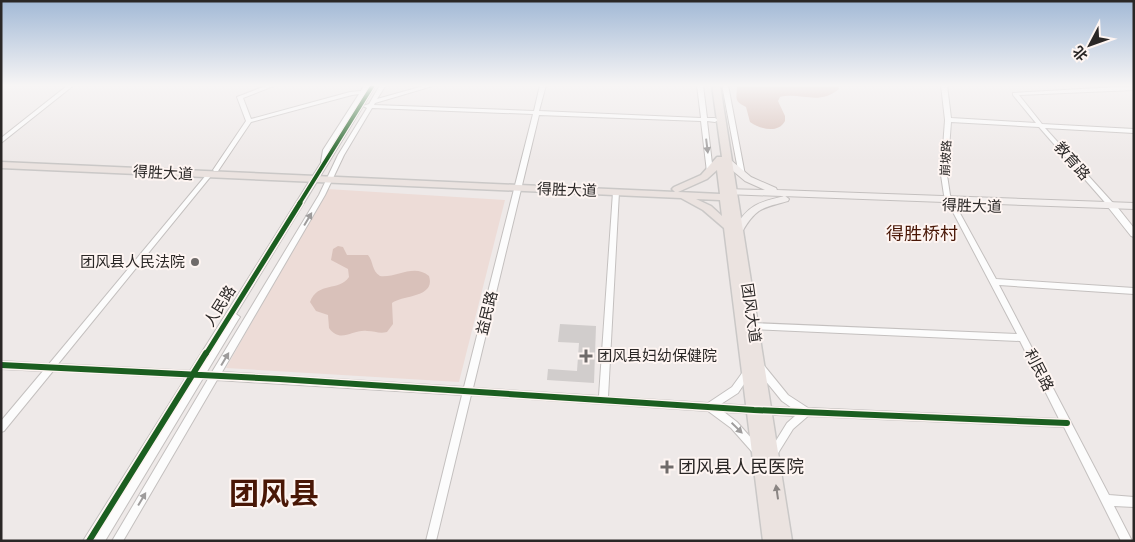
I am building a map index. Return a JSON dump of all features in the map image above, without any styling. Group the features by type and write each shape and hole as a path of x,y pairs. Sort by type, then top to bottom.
{"main road":[{"name":"团风大道","path":"709,110 709,120 724,162"},
{"name":"团风大道","path":"719,110 724,162 766,455 784,541"},
{"name":"得胜大道","path":"1,160 322,177 1113,208 1134,211"},
{"path":"676,192 699,180 724,162 761,186 784,196"},
{"name":"得胜大道","path":"1,165 213,172"},
{"name":"得胜大道","path":"519,185 616,192 676,192"},
{"path":"676,192 702,205 734,229 754,208 784,196"},
{"name":"得胜大道","path":"1113,208 1134,206"},
{"name":"团风大道","path":"734,229 753,326 754,368"},
{"name":"团风大道","path":"766,455 771,541"}],"street":[{"path":"1,141 40,110"},
{"path":"245,110 249,121"},
{"path":"1,428 213,172 249,121 291,110"},
{"path":"324,162 326,150 351,110"},
{"name":"人民路","path":"322,177 324,162 357,110"},
{"name":"人民路","path":"89,541 365,110"},
{"path":"479,110 709,120"},
{"path":"707,110 709,120 710,172"},
{"path":"730,110 742,175"},
{"name":"崩坡路","path":"947,110 948,120 944,175 950,202"},
{"name":"教育路","path":"1028,110 1113,208"},
{"name":"益民路","path":"431,541 536,113"},
{"path":"948,120 1134,131"},
{"path":"117,541 215,376 322,177"},
{"path":"603,400 616,192"},
{"name":"利民路","path":"950,202 994,282 1126,541"},
{"path":"1113,208 1134,234"},
{"path":"994,282 1134,291"},
{"path":"753,326 1023,338"},
{"path":"1,365 215,376 760,410 1066,423"},
{"path":"709,407 724,399 735,390 754,368 785,398 806,412"},
{"name":"人民路","path":"98,541 196,375"},
{"path":"709,407 734,425 766,455 790,426 806,412"},
{"path":"1106,500 1134,502"}],"shaded area":[{"path":"747,110 782,110 785,116 785,121 782,125 773,129 759,127 750,122"},
{"path":"327,189 505,200 459,382 226,368"},
{"path":"338,246 343,247 347,255 368,255 375,271 380,276 411,271 423,272 429,276 430,283 428,288 417,295 392,303 393,324 387,332 362,331 347,335 333,333 329,328 328,315 316,311 310,302 318,291 345,282 349,277 348,269 331,260 333,249"}],"building":[{"name":"团风县妇幼保健院","path":"560,324 596,326 594,383 547,380 548,369 577,371 579,343 558,342"}],"cycle path":[{"path":"89,541 357,110"},
{"path":"1,365 279,379 754,410 1067,423"}],"place":[{"name":"团风县人民法院","path":"195,262"},
{"name":"团风县妇幼保健院","path":"586,356"},
{"name":"团风县人民医院","path":"667,467"}],"district":[{"name":"得胜桥村","path":"922,234"},
{"name":"团风县","path":"274,493"}]}
